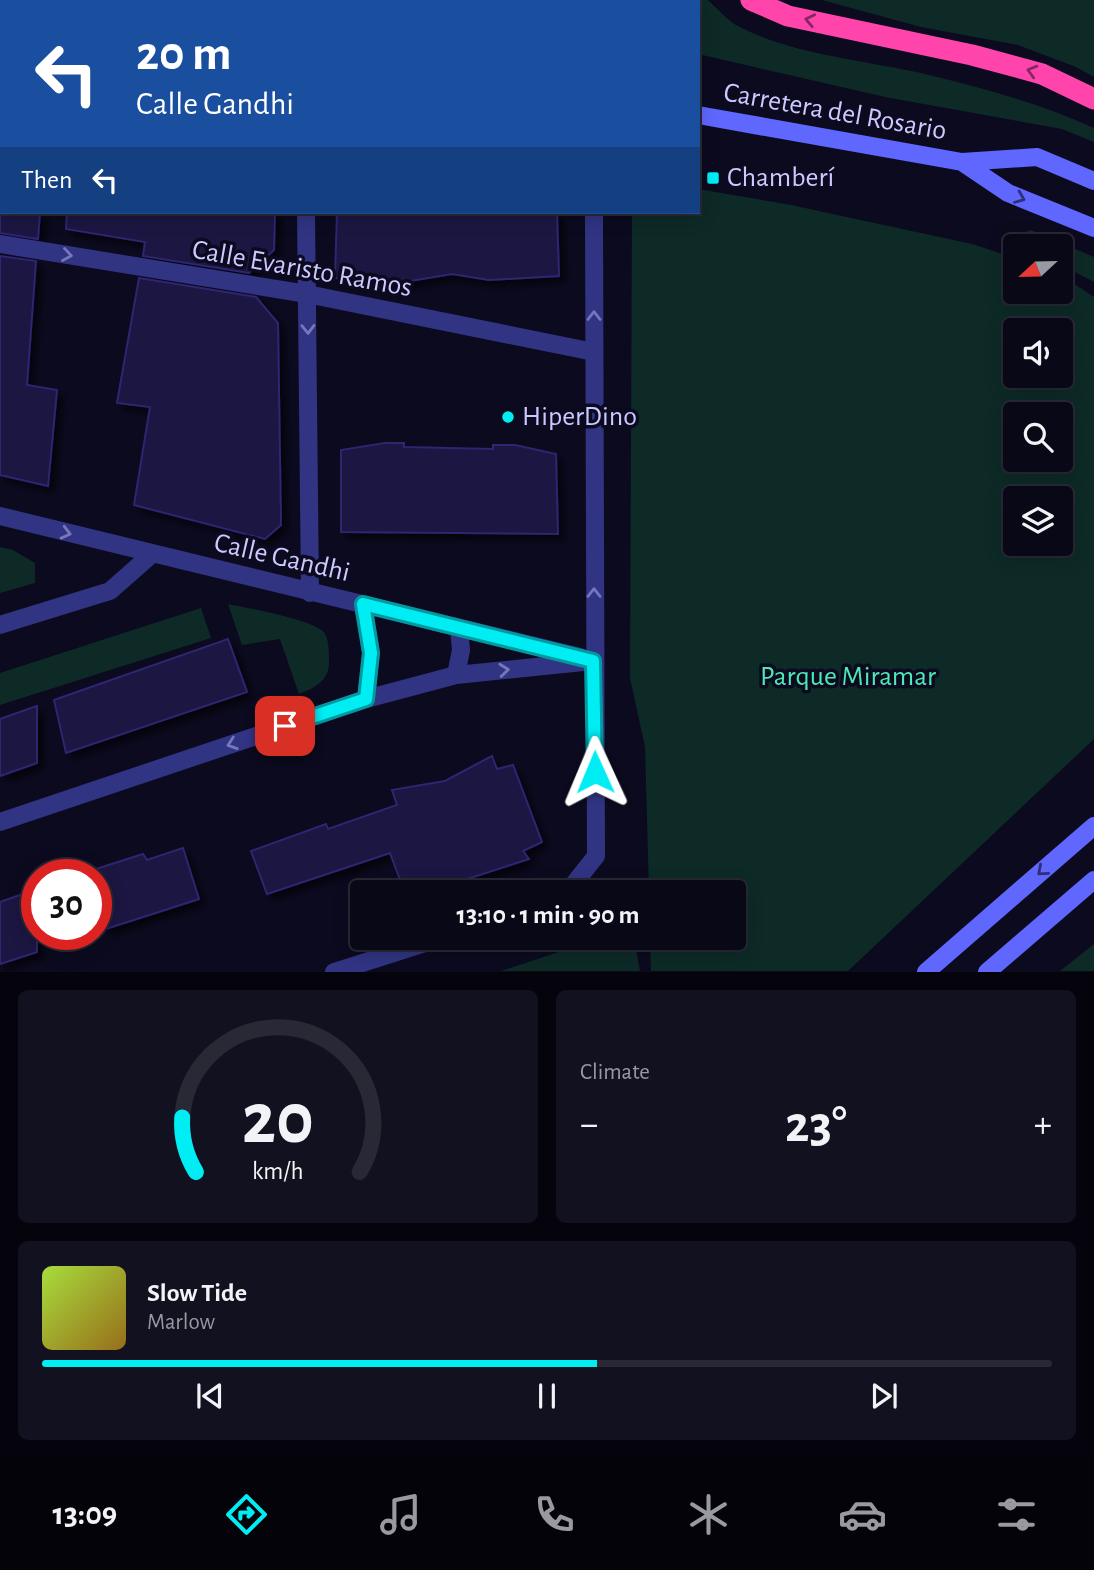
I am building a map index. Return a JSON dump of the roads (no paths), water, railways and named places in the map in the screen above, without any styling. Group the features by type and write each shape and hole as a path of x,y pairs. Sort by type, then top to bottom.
{"highway":[{"path":"751,0 788,16 972,55 1042,74 1094,99"}],"main road":[{"name":"Carretera del Rosario","path":"700,115 962,162 1037,157 1094,181"},
{"name":"Carretera del Rosario","path":"962,162 1008,193 1093,228"},
{"path":"926,971 1094,826"},
{"path":"987,971 1094,880"}],"street":[{"path":"306,214 310,593"},
{"path":"577,880 596,856 593,661 594,214"},
{"name":"Calle Evaristo Ramos","path":"0,244 307,294 594,352"},
{"name":"Calle Gandhi","path":"0,516 593,661"},
{"path":"0,625 110,591 152,554"},
{"path":"363,604 371,653 366,699"},
{"path":"456,675 461,650 459,628"},
{"path":"0,822 366,699 456,675 593,661"},
{"path":"334,971 402,950"}],"place":[{"name":"Chamberí","path":"713,178"},
{"name":"HiperDino","path":"508,417"}],"park label":[{"name":"Parque Miramar","path":"848,677"}]}
